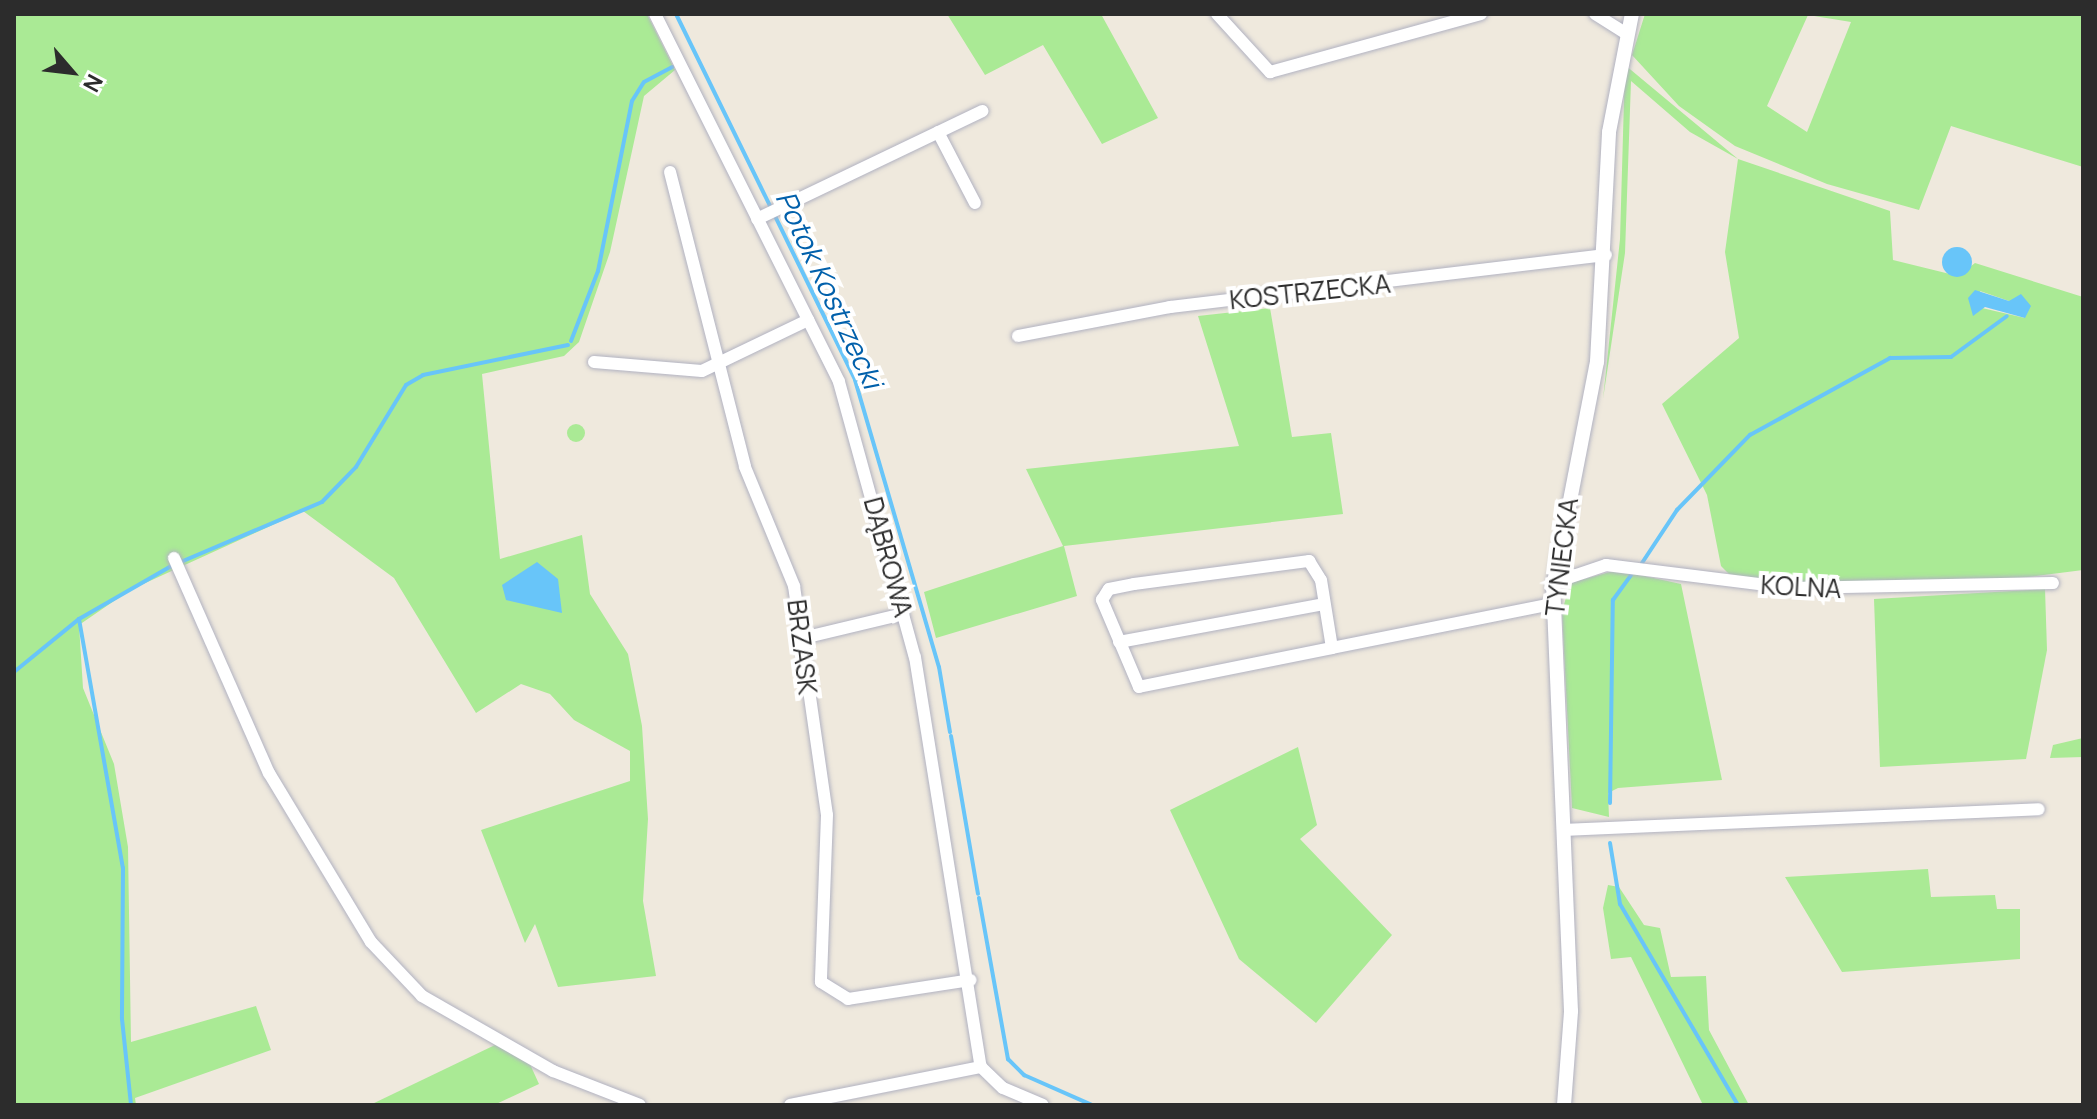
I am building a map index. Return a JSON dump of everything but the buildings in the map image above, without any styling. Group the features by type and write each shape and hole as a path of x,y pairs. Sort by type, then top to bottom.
{"street":[{"name":"DĄBROWA","path":"655,14 768,213 808,320 839,382 903,614 944,800 981,1067"},
{"path":"1217,14 1270,72 1481,14"},
{"path":"1595,14 1626,33"},
{"name":"TYNIECKA","path":"1564,1105 1571,1011 1553,583 1597,362 1606,255 1609,132 1632,14"},
{"path":"768,213 982,111"},
{"path":"938,132 975,203"},
{"name":"BRZASK","path":"670,172 745,467 791,573 827,815 821,982 848,999 971,980"},
{"name":"KOSTRZECKA","path":"1018,336 1091,317 1606,255"},
{"path":"594,362 718,367 808,320"},
{"path":"174,558 269,773 371,942 422,996 553,1071 640,1105"},
{"path":"1332,648 1316,565 1309,561 1134,584 1109,589 1102,600 1133,684 1147,688 1552,604"},
{"name":"KOLNA","path":"1553,583 1606,565 1791,588 2053,583"},
{"path":"1119,642 1324,604"},
{"path":"803,638 903,614"},
{"path":"1563,830 2039,809"},
{"path":"790,1105 981,1067 1003,1088 1043,1105"}],"green space":[{"path":"14,14 647,14 675,70 644,96 610,252 579,342 564,356 482,374 500,559 582,535 590,594 628,654 642,726 648,819 643,901 656,976 558,987 535,924 525,943 481,830 630,781 630,751 574,720 550,694 521,684 476,713 394,578 303,511 130,590 79,625 83,688 114,764 128,847 131,1042 256,1006 271,1050 135,1098 136,1105 14,1105"},
{"path":"947,14 1101,14 1158,118 1102,144 1043,45 985,75"},
{"path":"1645,14 2083,14 2083,167 1951,126 1919,210 1827,184 1735,146 1679,106 1632,55","holes":["1808,15 1851,22 1807,132 1767,106"]},
{"path":"1625,65 1738,159 1690,132 1631,81 1625,253 1603,399 1620,239"},
{"path":"1738,159 1890,211 1893,260 1958,276 1975,263 2083,297 2083,570 1973,584 1816,583 1732,577 1721,566 1707,495 1662,404 1739,338 1725,252","holes":["1980,291 2009,301 2025,318 1982,308"]},
{"path":"1270,308 1292,437 1331,433 1343,514 1064,546 1077,596 936,638 924,592 1063,546 1026,469 1239,446 1198,316"},
{"path":"576,424 585,433 576,442 567,433"},
{"path":"1617,570 1681,584 1722,780 1618,788 1608,793 1609,817 1572,808 1562,612 1570,583"},
{"path":"2045,589 2047,650 2026,759 1880,767 1874,599"},
{"path":"2083,738 2083,757 2050,758 2053,745"},
{"path":"1298,747 1317,825 1300,839 1392,935 1316,1023 1239,959 1170,810"},
{"path":"1928,869 1931,897 1995,895 1997,909 2020,909 2020,959 1842,972 1785,877"},
{"path":"1608,885 1619,887 1644,925 1660,928 1671,977 1706,976 1709,1030 1749,1105 1703,1105 1631,957 1611,959 1603,908"},
{"path":"495,1045 529,1062 539,1084 494,1105 370,1105"}],"water":[{"path":"1957,247 1967,252 1972,262 1967,272 1957,277 1947,272 1942,262 1947,252"},
{"path":"1975,290 2009,301 2021,294 2031,306 2025,318 1985,307 1973,316 1968,298"},
{"path":"537,562 558,579 562,613 506,600 502,585"}],"waterway":[{"name":"Potok Kostrzecki","path":"676,14 855,380 939,667 950,732"},
{"path":"571,341 598,271 632,101 644,82 672,67"},
{"path":"1642,563 1677,510 1750,435 1890,358 1951,357 2007,316"},
{"path":"183,561 322,502 356,467 406,385 423,375 568,345"},
{"path":"14,672 79,619 171,566"},
{"path":"1610,803 1613,600 1631,575"},
{"path":"79,619 123,868 122,1019 131,1105"},
{"name":"Potok Kostrzecki","path":"951,736 978,894"},
{"path":"1610,843 1620,904 1738,1105"},
{"name":"Potok Kostrzecki","path":"979,898 1008,1059 1024,1075 1092,1105"}]}
